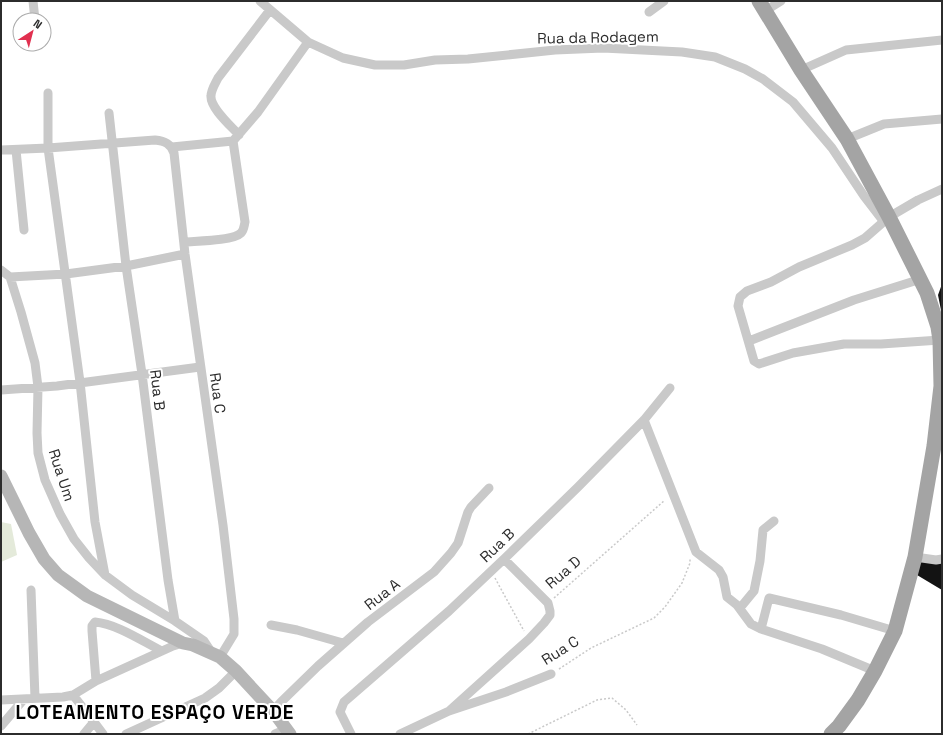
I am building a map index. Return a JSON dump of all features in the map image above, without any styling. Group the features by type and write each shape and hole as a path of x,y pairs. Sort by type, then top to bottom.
{"main road":[{"path":"762,6 801,70 847,139 886,219 920,279 938,327 940,340 942,385 938,448 915,557 895,631 875,672 852,710 831,734"},
{"path":"1,476 29,533 44,559 58,575 87,596 183,643 216,655 236,670 273,711 284,732"}],"street":[{"path":"33,1 34,12"},
{"name":"Rua da Rodagem","path":"260,1 308,42 343,58 375,65 404,65 435,60 468,59 555,50 595,48 682,52 715,57 763,79 793,102 832,148 864,196 886,219"},
{"path":"649,12 664,1"},
{"path":"762,6 781,1"},
{"path":"185,242 232,238 240,234 244,229 245,222 236,138 213,106 211,96 213,86 218,78 270,10"},
{"path":"801,70 846,50 942,40"},
{"path":"1,150 155,140 167,143 172,147 236,138 258,112 308,42"},
{"path":"48,92 48,148 80,382 95,522 105,575"},
{"name":"Rua B","path":"109,113 126,266 142,374 168,580 175,621"},
{"path":"847,139 884,124 942,118"},
{"name":"Rua C","path":"172,147 174,153 185,242 185,254 200,367 223,525 234,619 234,634 216,655"},
{"path":"16,150 24,230"},
{"path":"940,340 881,344 844,344 793,354 761,364 754,361 738,306 740,297 750,289 771,282 799,267 852,245 865,238 886,219 918,200 942,190"},
{"path":"1,270 10,277 66,274 126,266 185,254"},
{"name":"Rua Um","path":"10,277 35,363 38,387 38,453 45,480 60,514 74,539 105,575 143,602 175,621"},
{"path":"749,341 854,300 920,279"},
{"path":"1,390 57,386 200,367"},
{"name":"Rua B","path":"347,733 340,715 340,709 344,702 450,610 504,559 644,420 670,388"},
{"path":"644,420 692,544 698,555 719,570 723,577 726,595 740,608 750,624 822,649 875,672"},
{"name":"Rua A","path":"273,711 343,643 434,572 458,543 468,512 489,488"},
{"path":"740,608 752,594 760,561 763,530 774,521"},
{"path":"915,557 936,560 942,559"},
{"path":"504,559 548,603"},
{"path":"31,590 35,698"},
{"path":"752,594 827,611 895,631"},
{"path":"762,629 770,598"},
{"name":"Rua D","path":"449,711 529,639 549,618 550,611 548,603"},
{"path":"175,621 204,641 216,655"},
{"path":"96,681 92,631 92,626 95,622 116,627 162,650"},
{"path":"272,625 297,630 343,643"},
{"path":"1,700 74,695 96,681 162,650 183,643"},
{"path":"126,734 205,698 219,688 236,670"},
{"name":"Rua C","path":"400,734 449,711 506,692 551,674"},
{"path":"74,695 103,734"},
{"path":"1,726 24,699"},
{"path":"84,734 94,722"}],"path":[{"name":"Rua D","path":"548,603 673,493"},
{"name":"Rua C","path":"551,674 591,648 654,618 665,607 682,583 690,563 692,544"},
{"path":"491,571 529,639"},
{"path":"528,734 597,700 612,698 626,710 637,725"}],"green space":[{"path":"1,522 11,524 17,555 1,562"}],"building":[{"path":"942,284 942,309 941,310 938,295"},
{"path":"920,561 942,563 942,590 917,575"}],"district":[{"name":"LOTEAMENTO ESPAÇO VERDE","path":"155,712"}]}
